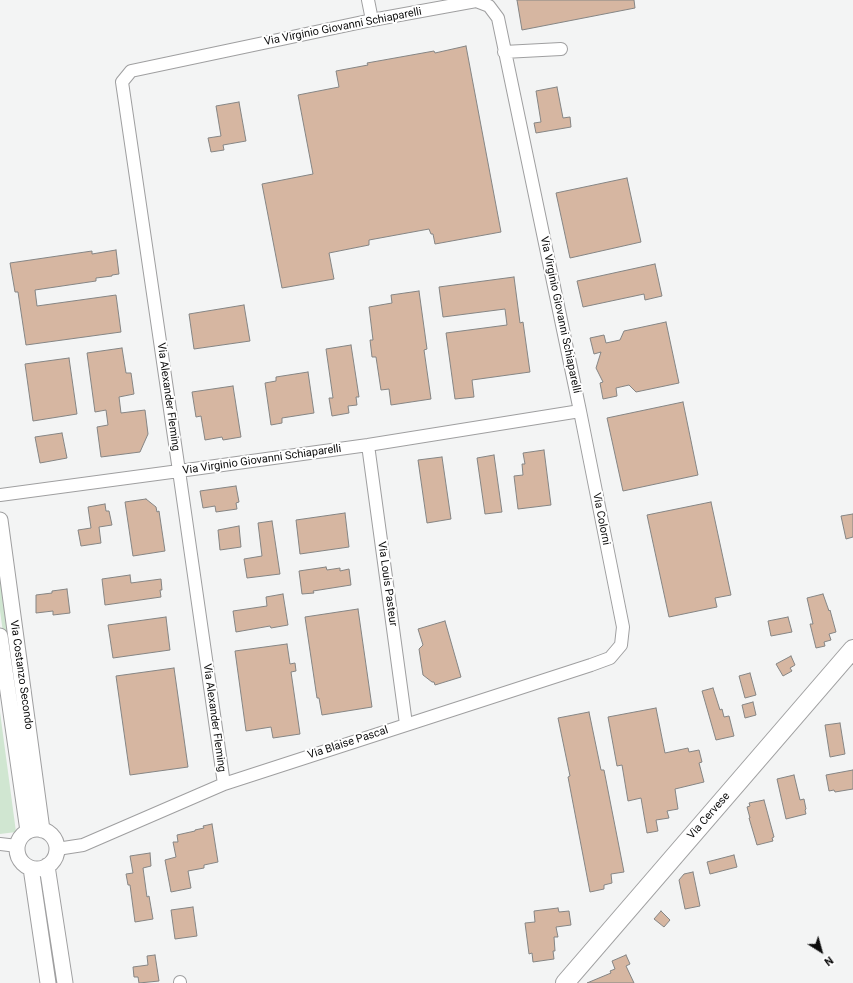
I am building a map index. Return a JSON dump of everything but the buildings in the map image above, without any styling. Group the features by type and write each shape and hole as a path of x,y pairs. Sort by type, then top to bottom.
{"main road":[{"name":"Via Cervese","path":"565,983 853,649"}],"street":[{"path":"368,0 372,20"},
{"path":"493,0 495,14"},
{"name":"Via Virginio Giovanni Schiaparelli","path":"0,495 368,445 580,411 498,18 489,6 476,1 372,20 131,71 122,82"},
{"path":"504,52 561,48"},
{"name":"Via Alexander Fleming","path":"122,82 224,784"},
{"name":"Via Colorni","path":"580,411 623,627"},
{"name":"Via Louis Pasteur","path":"368,445 406,724"},
{"name":"Via Costanzo Secondo","path":"0,520 35,830"},
{"name":"Via Blaise Pascal","path":"57,849 83,845 224,784 610,658 620,645 623,627"},
{"name":"Via Costanzo Secondo","path":"0,636 35,830"},
{"path":"35,830 53,837 57,849 54,859 47,866 42,868 31,868 22,862 18,857 17,846 19,840 35,830"},
{"path":"0,844 17,846"},
{"path":"47,866 65,983"},
{"path":"31,868 48,983"}],"green space":[{"path":"0,568 34,810 28,811 0,611"},
{"path":"0,712 16,832 0,834"}]}
